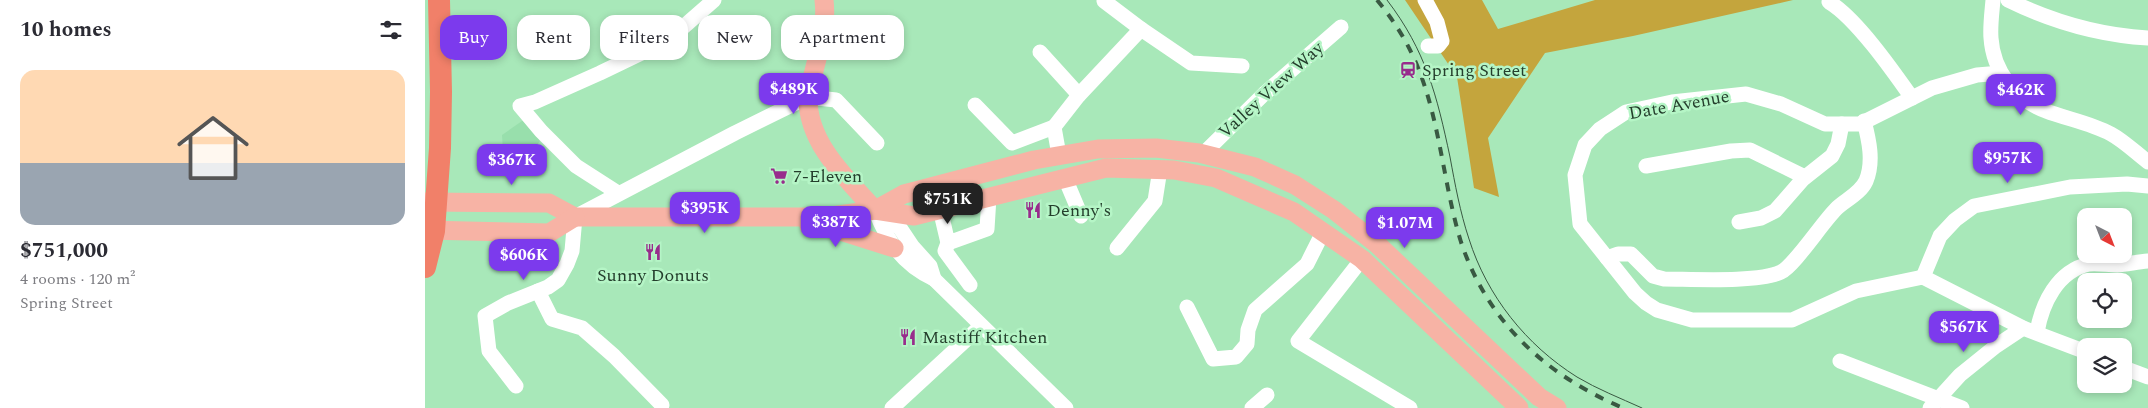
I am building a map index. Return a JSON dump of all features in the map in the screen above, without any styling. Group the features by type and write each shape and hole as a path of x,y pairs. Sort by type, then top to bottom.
{"highway":[{"path":"439,0 440,36"},
{"path":"442,15 444,0"},
{"path":"425,267 430,203 440,148 440,60"}],"main road":[{"path":"824,0 826,17 823,37 808,97 813,126 831,161 875,210"},
{"path":"875,210 904,194 1034,160 1098,149 1156,148 1203,154 1255,167 1295,185 1334,210 1377,244 1539,397 1557,408"},
{"path":"1059,155 1063,178"},
{"path":"430,203 549,203 575,217 823,218 875,210 913,216 1106,168 1175,170 1216,178 1294,212 1323,232 1362,259 1519,408"},
{"path":"429,230 549,233 575,217"},
{"path":"793,218 805,226 834,230 894,248"}],"street":[{"path":"618,193 576,166 541,131 521,106 535,102 601,73 656,46 681,29 714,0"},
{"path":"1425,0 1437,22 1442,41 1438,46 1428,46"},
{"path":"1993,0 1990,37 1995,61 2015,92 2033,106 2111,134 2148,162"},
{"path":"2008,0 2030,11 2075,27 2123,36 2148,38"},
{"path":"1104,1 1191,63 1242,66"},
{"path":"1829,2 1841,9 1894,72 1912,98"},
{"name":"Valley View Way","path":"1203,154 1264,94 1341,27"},
{"path":"975,105 1012,143 1054,127 1079,95 1141,29"},
{"path":"1040,52 1079,95"},
{"name":"Date Avenue","path":"1923,277 1856,291 1792,320 1692,320 1657,310 1646,303 1580,224 1575,175 1585,145 1599,129 1625,112 1673,102 1746,94 1781,104 1825,124 1860,124 1932,88 1977,75 2001,73"},
{"path":"516,386 489,351 485,316 557,280 567,264 571,251 575,217 618,193 808,97 835,100 877,143"},
{"path":"1607,258 1618,254 1631,254 1653,276 1664,279 1766,276 1781,272 1789,266 1837,208 1865,183 1870,167 1869,140 1864,122"},
{"path":"1739,222 1769,215 1805,177 1832,156 1838,144 1842,124"},
{"path":"1054,127 1059,155"},
{"path":"1646,166 1731,151 1750,150 1805,177"},
{"path":"1117,248 1155,201 1160,169"},
{"path":"1063,178 1081,216"},
{"path":"2077,348 2030,330 1923,277 1940,236 1955,220 1974,206 2070,187 2127,184 2148,186"},
{"path":"932,273 947,247 987,230 989,197"},
{"path":"940,209 947,247 970,285"},
{"path":"875,210 883,231 894,248 917,271 932,273"},
{"path":"875,210 900,228 932,273 1050,403 1066,408"},
{"path":"1187,307 1213,359 1235,357 1247,344 1248,330 1255,310 1307,264 1323,232"},
{"path":"1362,259 1298,341 1411,408"},
{"path":"1934,404 1960,375 1996,346 2030,330 2045,301 2069,274 2089,264 2148,261"},
{"path":"538,291 552,319 582,328 614,356 662,405"},
{"path":"892,408 981,326"},
{"path":"1840,361 1934,404 1962,408"},
{"path":"2132,371 2148,377"},
{"path":"1253,408 1267,395"}],"shaded area":[{"path":"1405,0 1482,0 1498,29 1595,0 1793,0 1633,36 1545,53 1488,138 1499,197 1474,188 1457,77"},
{"path":"529,119 540,141 525,162 503,151 502,135 522,121"}],"tram line":[{"path":"1387,0 1421,56 1435,94 1466,229 1486,280 1525,334 1558,364 1593,386 1642,408"}],"railway":[{"path":"1377,0 1405,40 1421,76 1435,123 1449,195 1461,242 1473,271 1487,297 1523,343 1545,362 1569,380 1623,408"}],"place":[{"name":"Spring Street","path":"1408,70"},
{"name":"7-Eleven","path":"779,176"},
{"name":"Denny's","path":"1033,210"},
{"name":"Sunny Donuts","path":"653,252"},
{"name":"Mastiff Kitchen","path":"908,337"}]}
